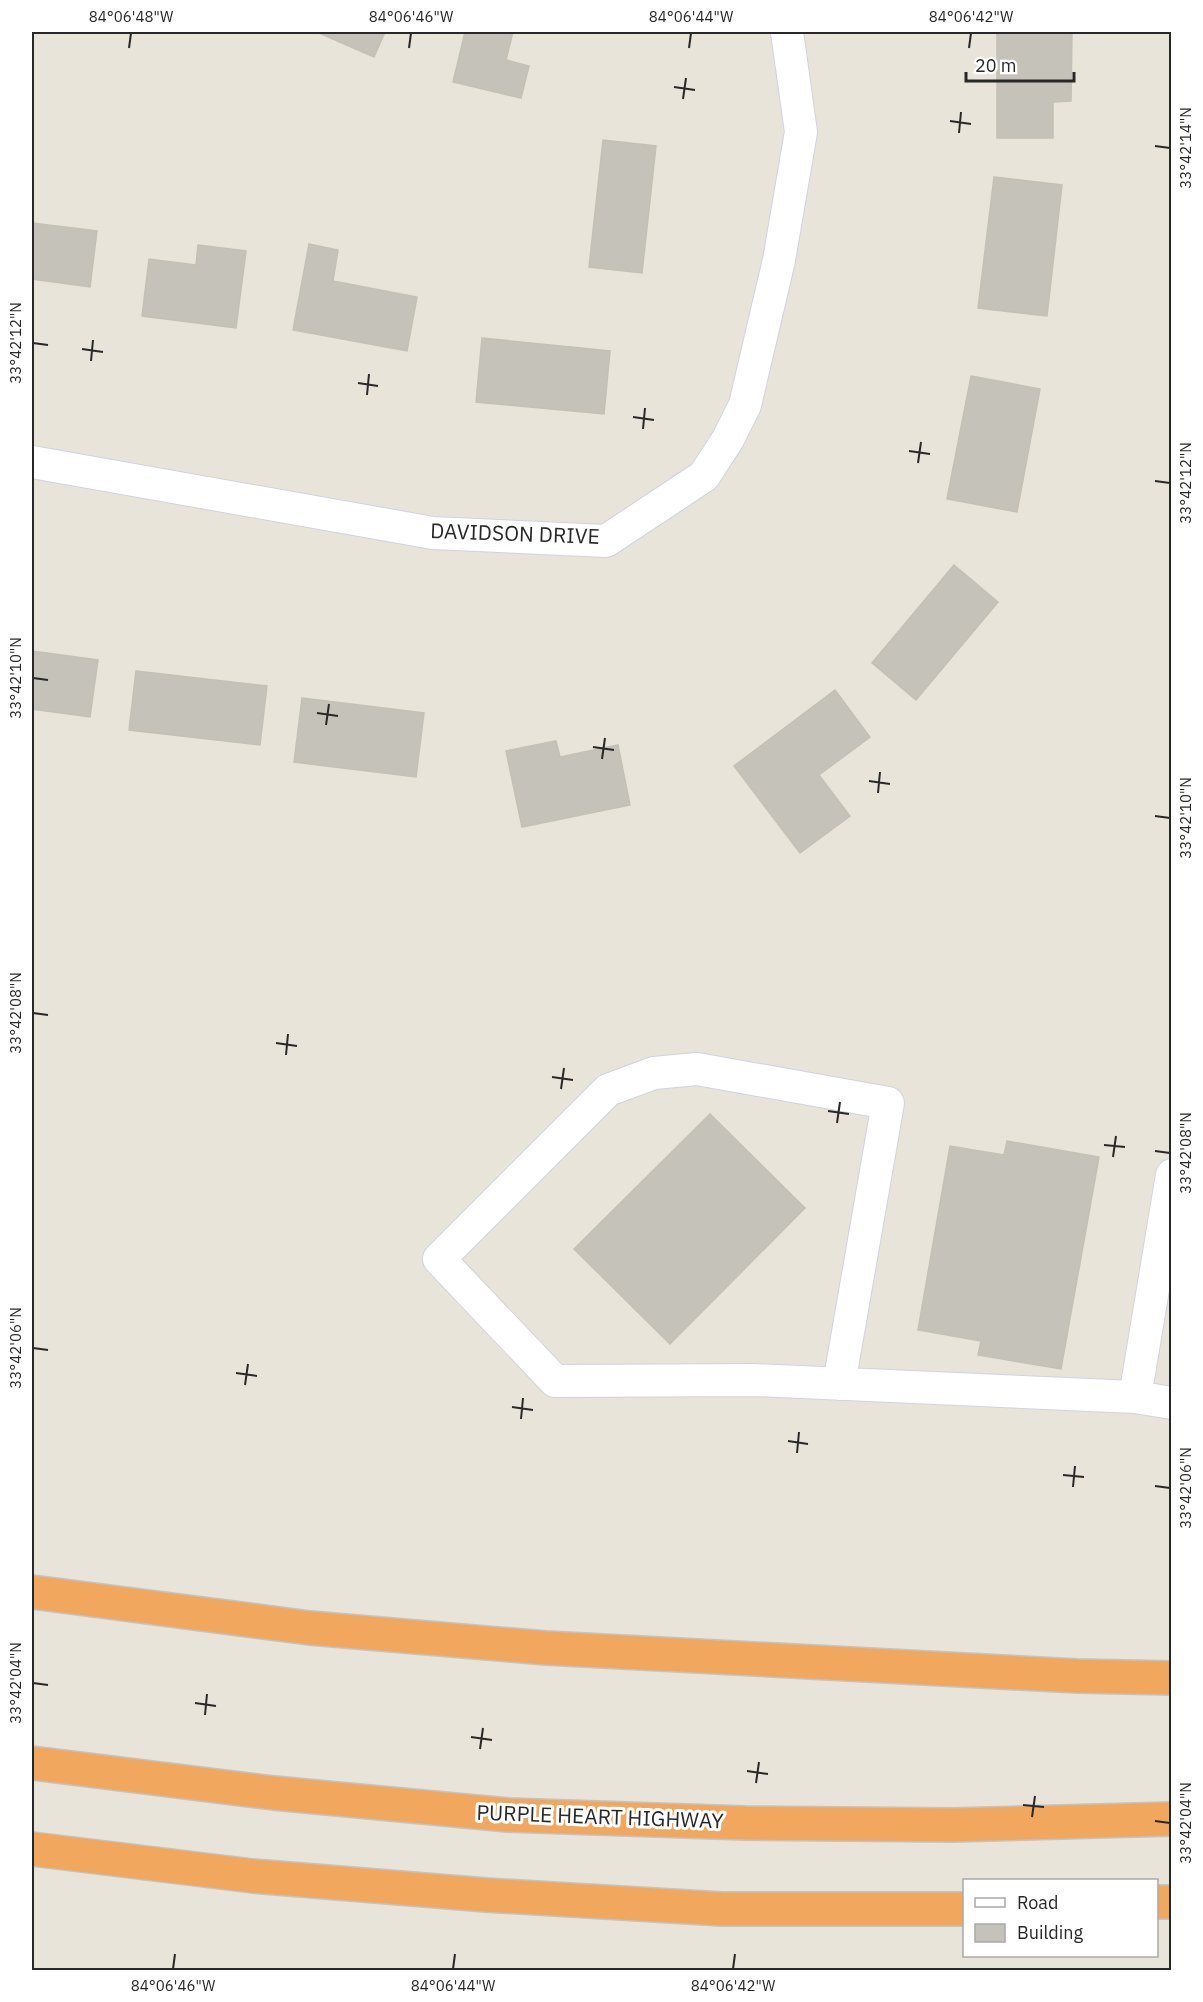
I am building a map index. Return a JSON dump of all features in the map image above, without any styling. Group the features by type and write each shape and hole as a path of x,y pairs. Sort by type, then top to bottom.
{"highway":[{"path":"32,1592 310,1628 546,1648 1077,1676 1172,1678"},
{"name":"PURPLE HEART HIGHWAY","path":"32,1763 274,1792 508,1815 745,1823 953,1825 1172,1819"},
{"path":"32,1849 253,1876 486,1895 723,1909 963,1909"}],"street":[{"name":"DAVIDSON DRIVE","path":"32,462 433,533 606,541 704,476 745,405 779,260 801,132 787,32"},
{"path":"839,1384 888,1103 697,1068 654,1074 636,1080 608,1090 439,1259 555,1382 755,1380 839,1384 1135,1397 1172,1403"},
{"path":"1135,1397 1172,1176"}],"building":[{"path":"317,32 385,32 374,57"},
{"path":"465,32 513,32 506,60 529,66 521,98 453,82"},
{"path":"997,32 1072,32 1071,101 1053,102 1053,138 997,138"},
{"path":"603,140 656,146 642,273 589,267"},
{"path":"994,177 1062,185 1047,316 978,308"},
{"path":"32,223 97,231 90,287 32,279"},
{"path":"309,244 338,250 333,281 417,297 407,351 293,330"},
{"path":"198,245 246,251 236,328 142,316 149,259 196,265"},
{"path":"482,338 610,351 604,414 476,402"},
{"path":"971,376 1040,389 1017,512 947,499"},
{"path":"954,565 998,602 916,700 872,663"},
{"path":"32,651 98,660 90,717 32,709"},
{"path":"136,671 267,686 260,745 129,730"},
{"path":"835,690 870,737 819,775 850,816 800,853 734,766"},
{"path":"302,698 424,713 416,777 294,762"},
{"path":"556,741 560,757 618,745 630,805 522,827 506,751"},
{"path":"710,1114 805,1208 670,1344 574,1249"},
{"path":"1007,1141 1099,1157 1061,1369 978,1355 981,1341 918,1330 950,1146 1004,1155"}]}
